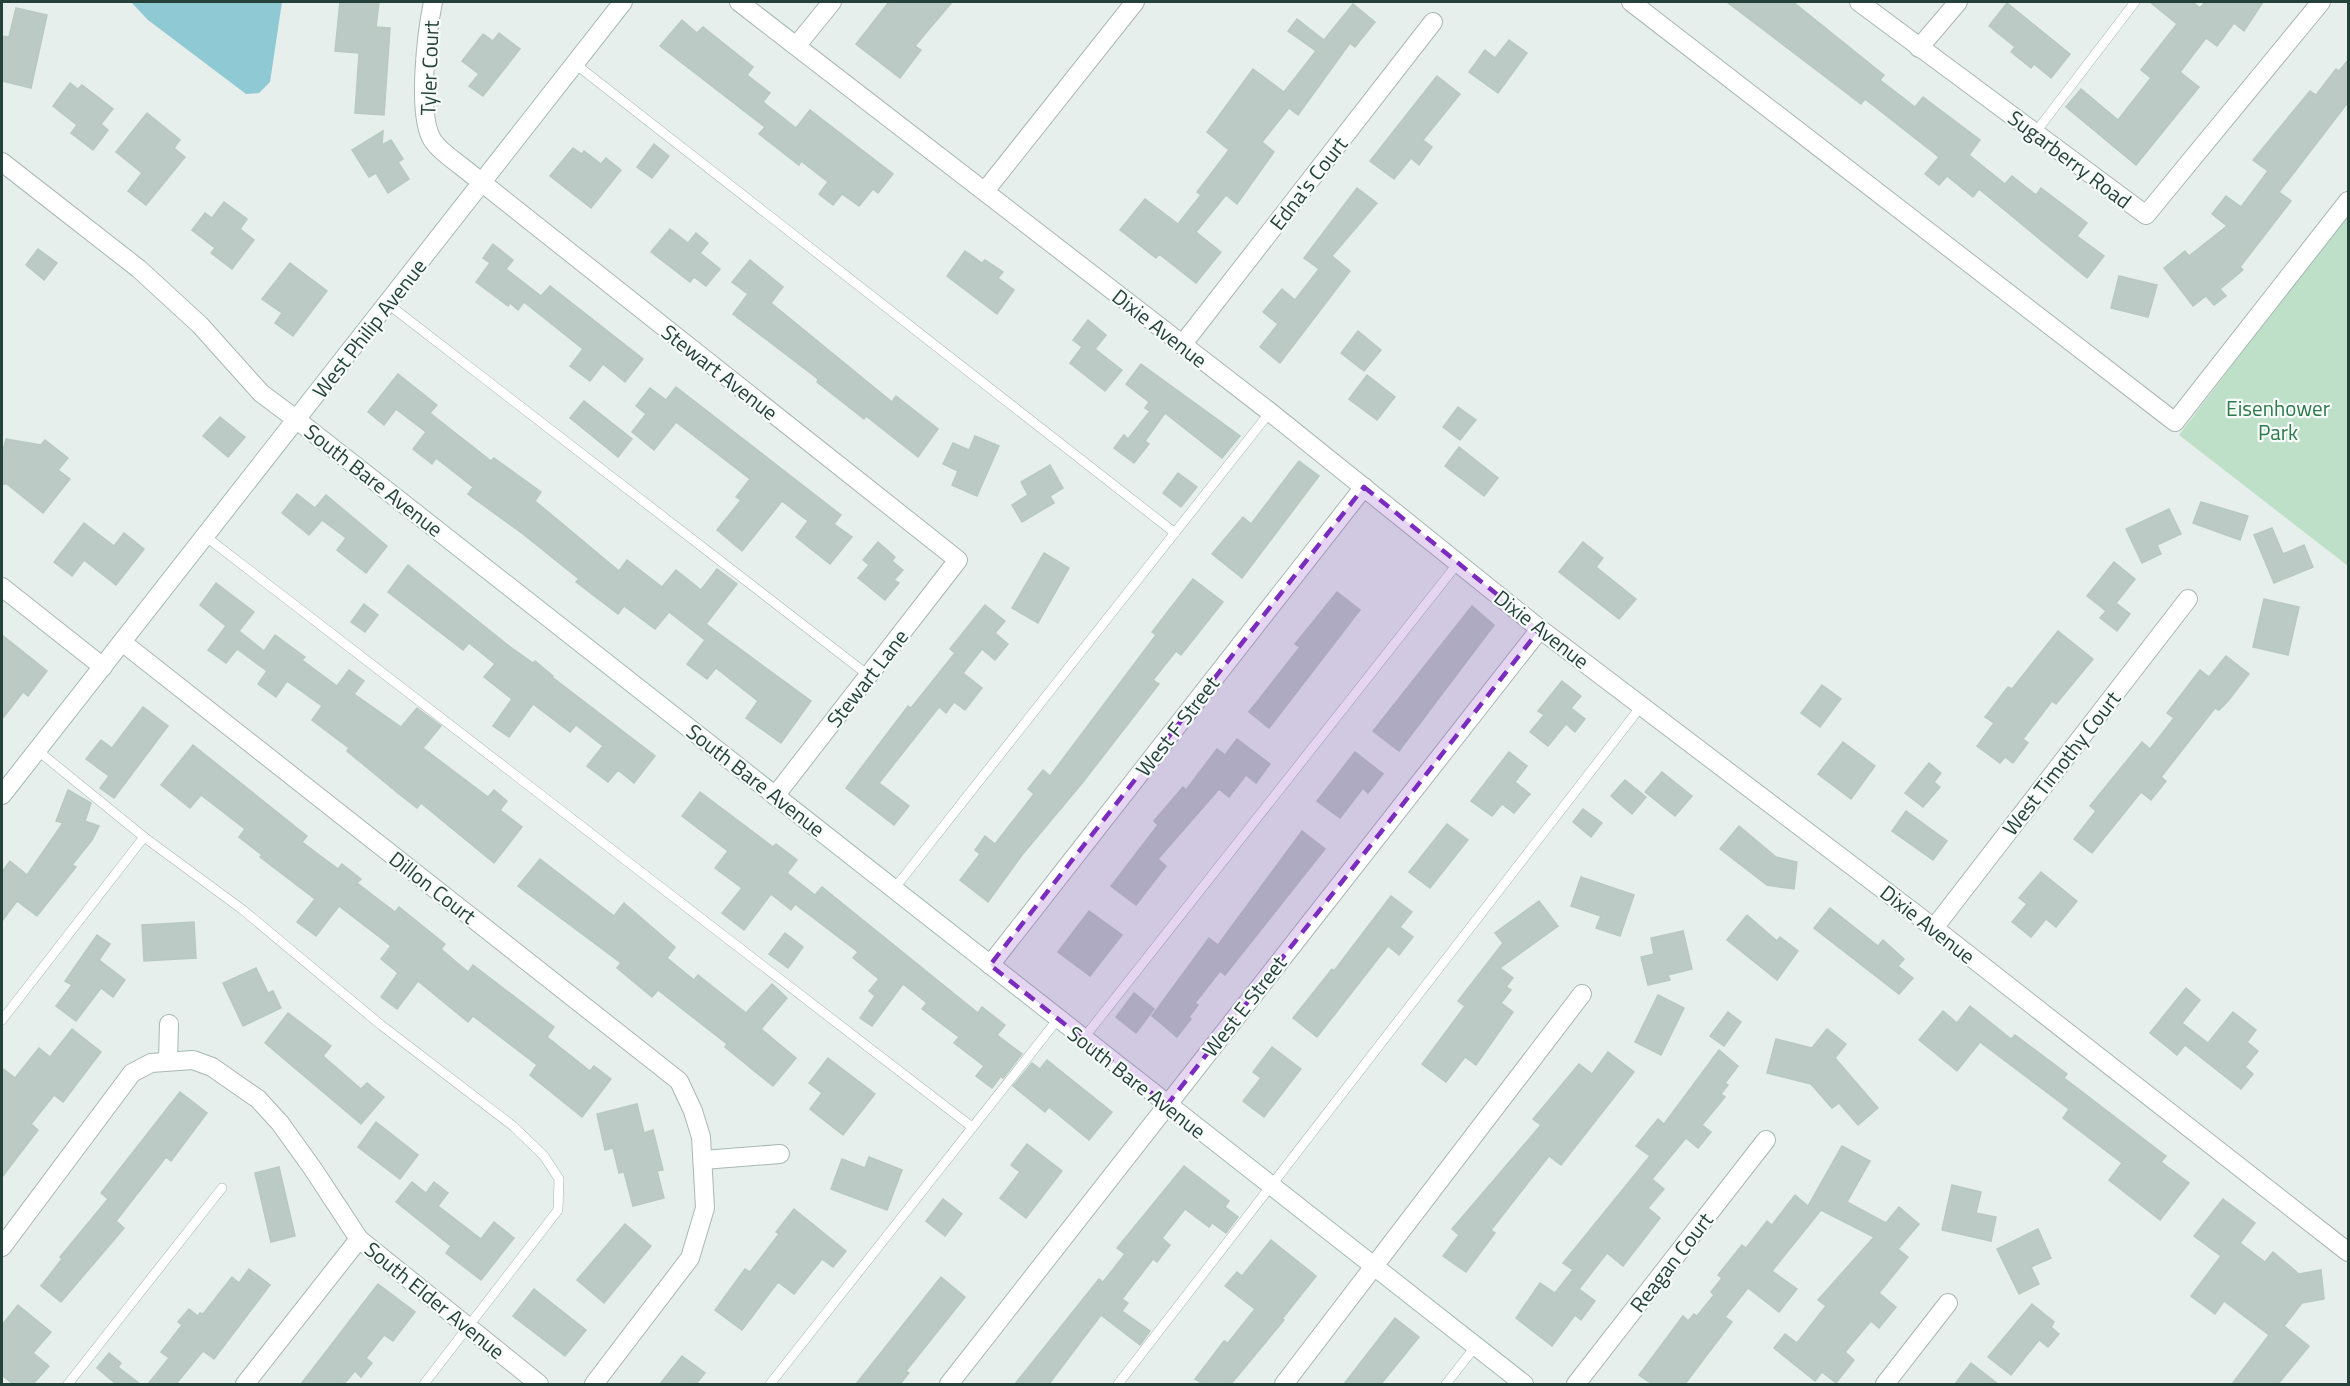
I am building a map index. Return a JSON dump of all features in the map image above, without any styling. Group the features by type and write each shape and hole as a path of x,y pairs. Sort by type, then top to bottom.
{"street":[{"name":"Tyler Court","path":"433,2 427,31 425,104 427,128 433,141 482,183"},
{"name":"West Philip Avenue","path":"2,793 623,2"},
{"name":"Dixie Avenue","path":"739,2 1270,412 1540,629 1934,928 2349,1251"},
{"path":"797,45 832,2"},
{"path":"985,191 1135,2"},
{"path":"1631,2 2175,422 2349,201"},
{"name":"Sugarberry Road","path":"1859,2 2146,215 2321,2"},
{"path":"1919,48 1958,2"},
{"name":"Edna's Court","path":"1182,345 1434,22"},
{"name":"South Bare Avenue","path":"2,162 139,269 200,325 261,393 1524,1384"},
{"name":"Stewart Avenue","path":"482,183 958,560"},
{"name":"West F Street","path":"990,966 1364,488"},
{"name":"Stewart Lane","path":"776,796 958,560"},
{"path":"2,587 103,667"},
{"name":"West Timothy Court","path":"1934,928 2188,599"},
{"name":"West E Street","path":"950,1384 1540,629"},
{"name":"Dillon Court","path":"122,642 679,1081 693,1111 701,1137 705,1208 690,1258 594,1384"},
{"path":"1284,1384 1582,994"},
{"path":"2,1247 132,1073 151,1063 168,1060 169,1024"},
{"name":"South Elder Avenue","path":"168,1060 193,1060 212,1067 258,1099 280,1123 307,1160 359,1239 538,1384"},
{"name":"Reagan Court","path":"1576,1384 1766,1140"},
{"path":"703,1160 780,1154"},
{"path":"245,1384 359,1239"},
{"path":"1885,1384 1948,1303"}],"lane":[{"path":"2036,133 2135,2"},
{"path":"574,63 1175,533"},
{"path":"388,304 868,675"},
{"path":"894,889 1270,412"},
{"path":"205,536 972,1127"},
{"path":"1083,1039 1458,563"},
{"path":"1118,1384 1642,705"},
{"path":"37,750 144,837 243,910 381,1025 513,1126 544,1156 559,1179 558,1210 424,1384"},
{"path":"2,1020 144,837"},
{"path":"770,1384 1058,1019"},
{"path":"68,1384 222,1188"},
{"path":"1446,1384 1475,1347"}],"highlighted area":[{"path":"1364,487 1540,629 1167,1105 990,965"}],"green space":[{"name":"Eisenhower Park","path":"2348,213 2348,566 2179,435"}],"water":[{"path":"131,2 282,2 270,82 259,93 246,94 148,20"}],"building":[{"path":"340,2 379,2 376,27 390,28 384,115 355,113 359,53 335,51"},
{"path":"889,2 952,2 915,46 921,50 900,78 856,44"},
{"path":"1727,2 1793,2 1884,75 1880,80 1915,107 1923,97 1980,140 1969,155 2005,184 2012,176 2036,195 2041,188 2087,223 2077,236 2104,256 2087,278 1979,189 1973,197 1947,176 1939,185 1925,174 1939,157 1865,99 1861,104"},
{"path":"2150,2 2193,2 2200,8 2205,2 2263,2 2244,31 2234,23 2217,46 2206,38 2180,72 2199,87 2136,165 2066,107 2081,89 2118,120 2151,78 2141,70 2177,24"},
{"path":"2007,3 2070,54 2051,78 2034,64 2031,68 2011,52 2015,47 1989,26"},
{"path":"1353,4 1375,22 1355,47 1350,43 1298,115 1289,108 1262,142 1274,152 1237,204 1226,195 1196,232 1221,252 1196,283 1159,254 1156,258 1120,230 1145,199 1178,224 1201,195 1197,192 1229,150 1207,132 1253,69 1284,92 1316,51 1288,31 1297,19 1324,40"},
{"path":"16,8 47,15 31,88 2,81 2,36 9,37"},
{"path":"682,20 697,33 703,27 753,67 747,75 770,93 763,102 796,128 810,110 893,174 878,193 873,189 859,206 842,194 833,205 819,194 828,182 801,161 799,165 759,134 765,127 660,46"},
{"path":"499,33 520,49 483,96 469,86 479,74 462,61 483,34 493,41"},
{"path":"1509,40 1527,53 1498,93 1469,72 1485,50 1495,58"},
{"path":"2349,59 2349,101 2279,192 2291,201 2240,267 2243,270 2220,289 2226,296 2214,305 2206,296 2193,306 2164,268 2185,251 2189,256 2227,226 2212,214 2226,196 2241,207 2268,171 2253,160 2310,91 2316,95 2336,69 2339,71"},
{"path":"1437,76 1460,94 1423,140 1432,147 1419,165 1411,158 1394,179 1370,161"},
{"path":"70,83 78,89 82,85 113,109 101,124 108,130 93,150 71,133 77,125 53,106"},
{"path":"147,113 180,140 174,148 185,157 146,205 128,191 142,173 116,152"},
{"path":"383,131 382,145 391,140 403,159 398,162 409,179 388,193 376,173 369,177 352,150"},
{"path":"654,144 669,156 652,178 637,167"},
{"path":"573,148 582,154 584,151 601,164 606,158 621,170 591,208 550,176"},
{"path":"1357,188 1377,203 1332,256 1350,271 1280,363 1260,347 1278,324 1263,312 1282,289 1295,300 1319,269 1304,258"},
{"path":"224,202 247,219 240,229 254,240 232,269 211,253 215,248 192,230 205,213 212,218"},
{"path":"670,229 688,243 696,233 708,243 700,253 720,269 706,286 694,277 690,282 651,252"},
{"path":"493,244 513,260 506,269 541,296 550,286 643,359 625,382 603,364 590,381 570,366 583,349 524,302 518,310 510,303 508,306 476,282 490,263 483,258"},
{"path":"38,249 57,263 44,280 26,265"},
{"path":"965,251 982,263 985,260 1003,272 998,278 1014,290 997,314 947,276"},
{"path":"750,260 783,287 771,303 892,402 896,396 938,429 918,457 866,416 864,419 817,382 818,379 733,314 748,294 732,282"},
{"path":"290,263 327,291 293,336 275,323 282,313 262,299"},
{"path":"2119,276 2157,285 2148,317 2111,308"},
{"path":"1088,320 1106,335 1095,349 1122,370 1105,391 1070,363 1082,347 1073,340"},
{"path":"1358,331 1381,350 1364,371 1341,353"},
{"path":"1141,364 1240,436 1222,458 1165,413 1145,441 1149,444 1134,463 1114,448 1124,435 1128,439 1150,411 1145,408 1149,402 1126,384"},
{"path":"398,374 437,405 430,413 491,461 494,458 541,492 535,501 619,571 627,560 662,587 676,570 701,590 717,569 737,584 706,624 811,701 781,743 746,718 758,701 716,668 707,679 687,664 705,640 669,612 655,629 624,606 618,614 576,582 579,579 523,534 468,494 473,487 436,458 432,464 413,449 426,432 396,409 384,425 368,412"},
{"path":"1367,375 1395,397 1377,420 1349,399"},
{"path":"676,387 841,515 834,524 852,537 830,564 796,537 808,521 782,501 742,551 717,530 741,500 736,497 750,479 676,422 654,450 632,432 646,414 636,406 650,388 666,400"},
{"path":"584,401 632,439 618,457 570,418"},
{"path":"1458,407 1476,420 1460,440 1443,427"},
{"path":"220,417 245,437 228,457 203,436"},
{"path":"975,436 999,446 977,496 952,485 958,471 943,464 953,443 969,450"},
{"path":"6,439 41,445 45,440 68,458 58,470 70,479 43,513 7,484 2,484 2,454"},
{"path":"1459,447 1498,478 1484,496 1445,466"},
{"path":"1299,461 1319,476 1242,578 1212,554 1243,517 1251,524"},
{"path":"1050,465 1063,488 1050,496 1054,503 1022,522 1012,505 1028,495 1021,482"},
{"path":"1178,473 1197,487 1181,507 1163,493"},
{"path":"297,494 315,508 326,495 387,546 366,573 337,550 346,538 322,520 309,535 282,513"},
{"path":"2201,502 2248,516 2240,540 2193,523"},
{"path":"2169,509 2181,534 2157,545 2161,554 2142,563 2126,529"},
{"path":"84,523 114,546 124,533 144,549 116,585 84,560 72,576 54,562"},
{"path":"2272,528 2283,554 2304,545 2313,567 2274,583 2254,535"},
{"path":"878,542 895,557 892,561 903,570 894,580 899,583 885,600 858,578 869,565 863,560"},
{"path":"1583,542 1603,558 1596,567 1636,599 1619,619 1559,572"},
{"path":"1044,553 1069,568 1038,623 1012,608"},
{"path":"2114,562 2135,579 2116,603 2130,614 2117,631 2100,618 2106,611 2087,596"},
{"path":"408,565 509,646 533,663 535,661 552,677 655,756 634,783 618,770 608,782 587,766 603,746 576,725 570,732 533,704 509,737 493,726 512,699 484,677 495,664 469,643 463,650 388,592"},
{"path":"1193,579 1223,602 1181,655 1176,651 1153,680 1159,684 1083,782 1022,855 988,902 960,880 980,854 975,850 985,836 995,844 1034,794 1028,789 1043,770 1050,776 1156,635 1152,632"},
{"path":"216,583 254,612 239,631 264,651 275,635 305,657 302,660 337,686 349,670 364,681 354,694 401,727 417,708 441,726 423,748 488,797 494,790 507,801 500,810 522,827 494,863 421,803 417,808 399,794 347,751 349,748 312,720 322,706 287,681 276,697 258,684 267,671 237,649 226,663 208,650 226,626 200,605"},
{"path":"1337,592 1360,610 1269,728 1249,712 1300,647 1295,644"},
{"path":"2264,599 2299,607 2288,655 2253,647"},
{"path":"364,604 378,615 365,632 351,622"},
{"path":"985,605 1005,621 995,633 1008,644 995,660 982,649 963,673 982,688 965,710 954,702 946,713 939,707 879,783 909,806 894,825 846,788 908,706 911,708 955,653 950,649"},
{"path":"1472,606 1494,625 1399,751 1373,731"},
{"path":"2058,631 2093,659 2056,704 2052,701 2023,739 2028,743 2013,763 2005,757 2000,763 1977,746 1994,723 1985,717 2008,687 2012,689"},
{"path":"2,635 47,671 28,696 23,692 2,719"},
{"path":"2226,656 2249,674 2219,710 2215,708 2161,777 2166,781 2151,800 2141,792 2092,853 2074,839 2096,811 2090,806 2142,742 2150,749 2174,718 2167,713 2200,670 2209,677"},
{"path":"1562,681 1581,696 1571,708 1585,719 1575,732 1566,724 1548,746 1530,732 1544,715 1538,711"},
{"path":"1822,685 1841,699 1820,727 1801,713"},
{"path":"143,707 168,726 114,798 100,788 109,776 86,759 101,740 112,748"},
{"path":"1237,739 1270,764 1256,783 1246,775 1229,797 1219,789 1158,859 1166,866 1136,905 1111,886 1158,825 1154,821 1183,787 1186,790 1217,749 1225,755"},
{"path":"1843,742 1875,766 1851,799 1818,774"},
{"path":"193,745 307,836 302,842 338,869 342,864 361,879 357,883 395,912 399,907 445,944 441,949 468,972 473,965 554,1027 547,1037 590,1071 594,1066 611,1079 582,1117 530,1075 537,1065 473,1016 468,1022 418,981 397,1009 381,997 398,973 381,959 391,946 339,906 316,936 297,922 315,899 260,857 262,855 239,837 245,829 201,795 190,808 161,785"},
{"path":"1355,752 1383,774 1368,793 1363,788 1340,818 1317,801"},
{"path":"1509,752 1527,766 1515,782 1530,794 1514,813 1502,804 1492,816 1471,801"},
{"path":"1929,763 1941,773 1934,782 1940,787 1923,807 1905,793"},
{"path":"1662,772 1692,796 1675,816 1645,792"},
{"path":"1625,780 1646,797 1632,814 1611,796"},
{"path":"68,790 91,803 85,821 99,826 92,840 72,865 76,867 37,916 17,901 2,921 2,872 10,861 27,875 63,823 56,821"},
{"path":"700,792 773,847 776,844 797,860 787,873 815,895 822,887 978,1013 982,1007 1005,1025 997,1035 1022,1054 1003,1078 1001,1076 992,1088 976,1076 984,1066 954,1043 959,1037 922,1009 927,1003 903,984 872,1026 860,1018 875,996 869,991 879,979 853,958 858,952 795,904 791,910 771,894 744,930 722,913 742,888 715,868 728,851 682,816"},
{"path":"1583,809 1602,823 1591,837 1573,822"},
{"path":"1906,811 1947,841 1933,860 1892,831"},
{"path":"1447,824 1468,840 1430,888 1409,872"},
{"path":"1739,826 1776,857 1797,862 1794,889 1767,885 1720,849"},
{"path":"1302,831 1325,849 1225,975 1220,971 1195,1003 1198,1005 1189,1017 1191,1019 1177,1037 1152,1016 1209,938 1218,945"},
{"path":"540,859 614,916 624,903 675,947 667,958 694,980 698,975 746,1013 772,984 787,998 761,1029 796,1058 773,1086 725,1047 727,1044 658,990 652,997 617,968 621,963 518,886"},
{"path":"2041,872 2077,901 2056,927 2046,919 2031,937 2012,922 2027,904 2019,898"},
{"path":"1581,877 1634,895 1620,936 1596,928 1601,916 1571,906"},
{"path":"1391,896 1412,912 1400,927 1413,937 1399,955 1388,946 1317,1037 1293,1018 1332,969 1334,971"},
{"path":"1539,901 1558,926 1500,968 1513,978 1506,987 1511,990 1501,1003 1513,1012 1476,1065 1465,1057 1446,1082 1422,1064 1465,1006 1458,1001 1503,943 1495,933"},
{"path":"1830,908 1878,946 1883,940 1904,959 1898,966 1913,978 1899,994 1814,928"},
{"path":"1089,911 1122,935 1090,976 1058,952"},
{"path":"1747,915 1777,941 1780,937 1798,951 1777,980 1727,940"},
{"path":"194,922 196,958 144,961 142,925"},
{"path":"1683,931 1692,969 1668,975 1670,980 1648,985 1641,957 1654,954 1651,938"},
{"path":"785,933 803,947 788,968 769,954"},
{"path":"97,935 110,944 99,960 125,980 113,997 101,988 76,1021 56,1006 72,985 65,981"},
{"path":"256,968 268,993 273,991 281,1008 243,1026 223,983"},
{"path":"2186,988 2200,1000 2182,1023 2208,1043 2233,1012 2256,1030 2247,1042 2258,1051 2245,1067 2253,1074 2241,1089 2185,1045 2177,1055 2150,1033"},
{"path":"1134,993 1154,1009 1136,1033 1116,1017"},
{"path":"1658,995 1684,1008 1661,1055 1635,1042"},
{"path":"1970,1006 2011,1039 2015,1035 2067,1074 2064,1078 2166,1156 2161,1162 2189,1183 2160,1220 2109,1180 2122,1163 2063,1118 2069,1109 1980,1042 1957,1071 1919,1040 1943,1011 1957,1023"},
{"path":"1728,1012 1741,1022 1724,1046 1710,1036"},
{"path":"288,1013 331,1046 323,1056 361,1089 367,1083 384,1097 361,1124 265,1043"},
{"path":"72,1029 101,1052 63,1102 54,1095 31,1124 38,1130 2,1177 2,1068 15,1078 39,1048 50,1057"},
{"path":"1827,1029 1846,1044 1835,1058 1878,1108 1858,1125 1839,1103 1832,1108 1811,1084 1767,1073 1776,1039 1812,1048"},
{"path":"1272,1047 1301,1069 1264,1117 1243,1101 1261,1078 1253,1072"},
{"path":"1719,1050 1738,1066 1725,1083 1728,1085 1721,1094 1725,1097 1702,1125 1711,1132 1698,1148 1686,1138 1652,1179 1664,1189 1648,1208 1660,1218 1623,1266 1607,1253 1579,1289 1595,1301 1581,1320 1575,1315 1552,1346 1516,1318 1540,1283 1555,1293 1573,1270 1563,1263 1650,1156 1636,1146 1658,1119 1664,1124"},
{"path":"1608,1052 1634,1072 1561,1165 1549,1156 1491,1230 1495,1233 1466,1272 1443,1256 1459,1235 1452,1229 1541,1125 1533,1119 1579,1064 1592,1074"},
{"path":"828,1058 875,1094 843,1135 810,1109 822,1093 809,1083"},
{"path":"1047,1060 1112,1112 1089,1140 1049,1107 1045,1112 1013,1086 1032,1063 1040,1069"},
{"path":"180,1092 207,1113 171,1161 166,1157 116,1221 124,1228 61,1302 41,1286 62,1259 60,1257 108,1199 101,1193"},
{"path":"637,1104 644,1133 653,1130 663,1170 657,1171 664,1198 633,1206 624,1172 619,1173 613,1148 605,1150 597,1114"},
{"path":"376,1122 418,1155 400,1179 358,1147"},
{"path":"1027,1144 1062,1171 1026,1218 1000,1198 1020,1172 1011,1165"},
{"path":"1842,1146 1870,1161 1847,1202 1886,1223 1899,1207 1919,1224 1898,1249 1908,1257 1879,1293 1896,1307 1879,1328 1871,1321 1845,1352 1854,1360 1836,1383 1822,1372 1815,1381 1774,1348 1785,1334 1797,1343 1826,1306 1818,1300 1874,1237 1821,1210 1772,1271 1797,1289 1779,1312 1748,1288 1725,1317 1732,1322 1685,1384 1652,1384 1639,1375 1683,1316 1688,1321 1694,1314 1697,1316 1714,1295 1711,1292 1722,1278 1718,1275 1742,1245 1746,1248 1767,1221 1772,1225 1795,1195 1808,1206"},
{"path":"869,1157 902,1170 887,1210 831,1189 842,1159 865,1168"},
{"path":"1184,1166 1229,1201 1225,1207 1238,1217 1226,1233 1212,1223 1209,1227 1185,1209 1162,1238 1170,1245 1157,1262 1153,1259 1122,1299 1128,1303 1122,1311 1150,1331 1140,1345 1101,1315 1049,1384 1015,1384 1099,1279 1103,1282 1125,1254 1117,1248"},
{"path":"279,1167 295,1236 271,1242 255,1173"},
{"path":"412,1182 426,1193 434,1182 448,1193 438,1206 481,1239 494,1222 514,1238 481,1280 446,1253 451,1246 396,1202"},
{"path":"1952,1185 1981,1192 1976,1213 1996,1217 1991,1241 1942,1230"},
{"path":"943,1199 962,1214 945,1236 926,1221"},
{"path":"2223,1199 2255,1223 2240,1243 2265,1262 2273,1252 2299,1274 2321,1270 2324,1299 2302,1303 2284,1326 2309,1346 2278,1384 2232,1384 2269,1335 2224,1301 2215,1314 2191,1296 2221,1256 2194,1236"},
{"path":"794,1209 846,1251 833,1267 822,1259 794,1294 778,1282 742,1330 715,1310 745,1269 750,1272 779,1234 776,1232"},
{"path":"625,1224 651,1246 604,1303 577,1280"},
{"path":"2038,1229 2051,1258 2031,1267 2039,1284 2019,1294 1997,1249"},
{"path":"1271,1240 1316,1276 1282,1319 1284,1320 1231,1384 1203,1384 1195,1379 1224,1341 1228,1343 1255,1309 1225,1286 1237,1272 1242,1276"},
{"path":"249,1269 270,1285 214,1359 203,1351 176,1384 148,1384 169,1358 161,1352 182,1325 178,1322 189,1309 198,1316 200,1313 203,1314 232,1277 239,1283"},
{"path":"941,1277 965,1297 906,1371 909,1373 900,1384 856,1384"},
{"path":"378,1284 415,1312 393,1341 384,1335 366,1358 372,1363 361,1377 355,1371 344,1384 301,1384"},
{"path":"534,1289 586,1330 565,1356 513,1316"},
{"path":"2032,1304 2054,1322 2051,1327 2059,1334 2048,1347 2039,1340 2011,1375 1988,1357"},
{"path":"18,1305 51,1332 33,1353 49,1366 33,1384 13,1384 2,1375 2,1325"},
{"path":"1395,1318 1419,1337 1381,1384 1344,1384"},
{"path":"109,1353 121,1363 118,1367 140,1384 116,1384 97,1368"},
{"path":"682,1356 705,1373 696,1384 660,1384"},
{"path":"1971,1363 1998,1384 1955,1384"}]}
